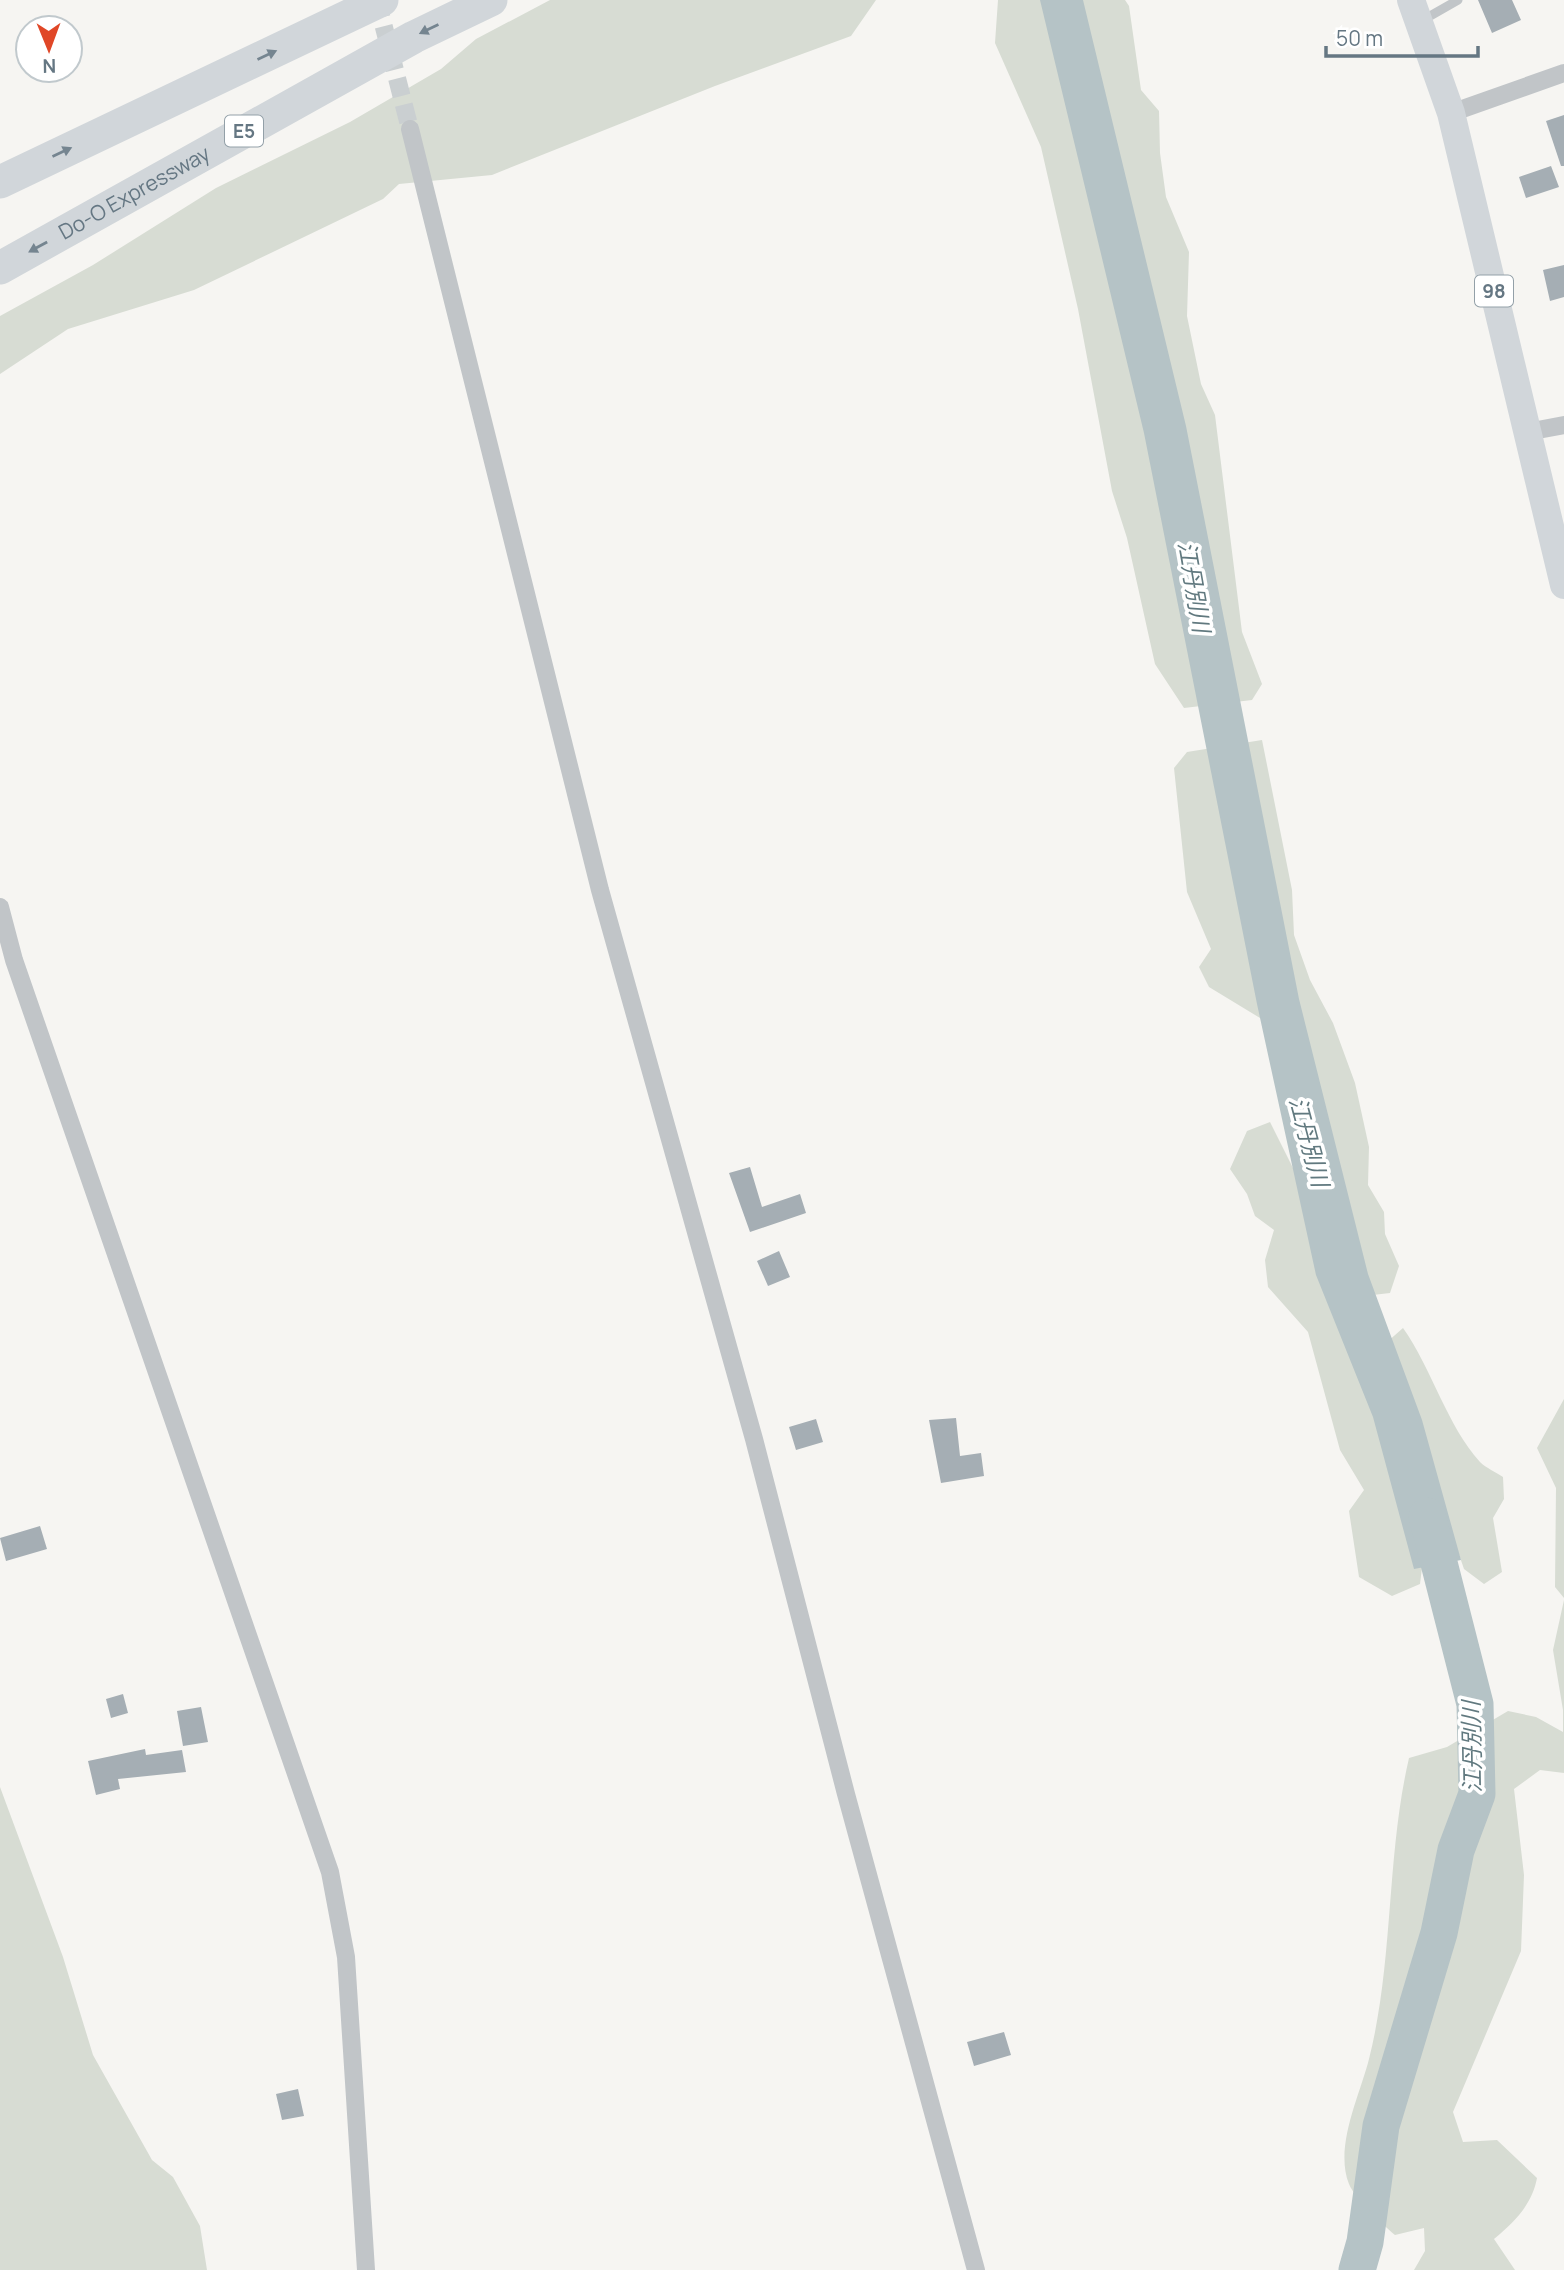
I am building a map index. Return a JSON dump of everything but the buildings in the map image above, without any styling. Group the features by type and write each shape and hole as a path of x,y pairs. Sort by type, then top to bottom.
{"highway":[{"path":"0,182 382,0"},
{"name":"Do-O Expressway","path":"0,268 414,37 491,0"}],"main road":[{"name":"98","path":"1415,11 1451,113 1564,585"}],"street":[{"path":"1451,113 1564,73"},
{"path":"410,129 600,890 754,1439 846,1794 976,2270"},
{"path":"1527,432 1564,425"},
{"path":"0,907 14,961 330,1872 346,1957 366,2270"}],"lane":[{"path":"1415,11 1458,0"}],"shaded area":[{"path":"550,0 876,0 851,36 715,86 492,175 399,184 383,199 194,290 68,329 0,374 0,316 93,265 216,188 350,122 441,69 476,39"},
{"path":"998,0 1125,0 1129,6 1141,90 1159,111 1160,153 1166,197 1189,252 1187,316 1201,384 1215,415 1242,632 1262,684 1252,700 1184,708 1155,664 1127,538 1112,491 1078,309 1041,147 995,43"},
{"path":"1262,740 1292,890 1294,935 1310,980 1333,1023 1355,1083 1369,1147 1368,1185 1384,1212 1385,1234 1399,1266 1390,1293 1364,1296 1288,1035 1209,987 1199,967 1211,949 1187,892 1174,768 1187,752"},
{"path":"1270,1122 1301,1184 1424,1551 1420,1584 1392,1596 1359,1577 1349,1511 1364,1490 1340,1450 1308,1332 1268,1287 1265,1260 1274,1230 1255,1216 1247,1194 1230,1169 1247,1131"},
{"path":"1403,1328 1468,1448 1482,1464 1503,1477 1504,1499 1493,1518 1502,1572 1484,1584 1464,1569 1386,1343"},
{"path":"1564,1399 1564,1598 1555,1587 1556,1488 1537,1448"},
{"path":"1564,1600 1564,1773 1540,1770 1514,1789 1524,1875 1521,1951 1453,2112 1463,2142 1497,2140 1537,2178 1535,2188 1515,2219 1494,2239 1515,2270 1414,2270 1425,2251 1424,2228 1395,2235 1352,2190 1345,2169 1346,2138 1369,2059 1383,1984 1397,1833 1409,1758 1447,1747 1508,1711 1536,1717 1563,1732 1563,1710 1553,1650"},
{"path":"0,1787 63,1957 93,2055 152,2160 173,2177 200,2226 207,2270 0,2270"}],"water":[{"path":"1040,0 1083,0 1186,426 1299,999 1368,1274 1422,1420 1461,1560 1414,1569 1373,1417 1316,1275 1257,1004 1144,433"}],"waterway":[{"name":"江丹別川","path":"1357,2270 1365,2242 1381,2126 1439,1933 1456,1850 1477,1794 1475,1704 1427,1516"}],"tunnel":[{"path":"377,0 410,129"}]}
